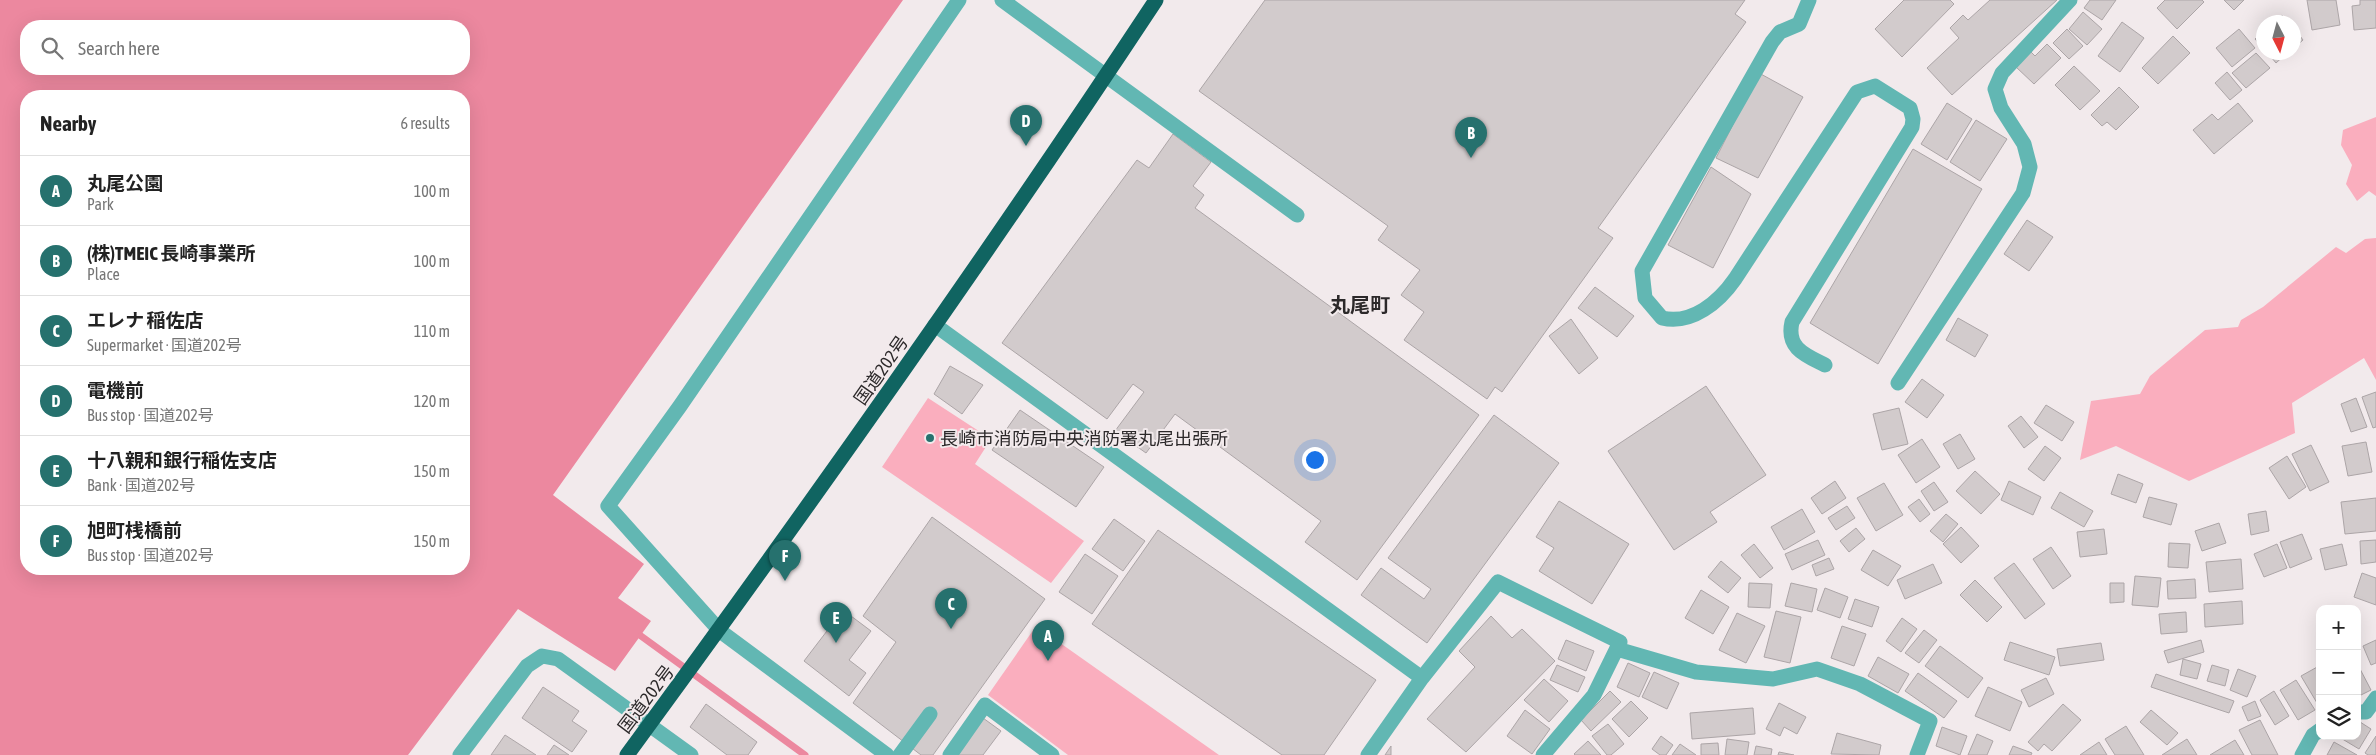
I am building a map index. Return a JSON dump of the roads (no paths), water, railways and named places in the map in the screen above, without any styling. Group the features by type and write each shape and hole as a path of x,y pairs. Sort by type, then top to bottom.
{"highway":[{"name":"国道202号","path":"627,755 720,631 935,325 1156,0"}],"street":[{"path":"887,755 720,631 608,506 680,406 959,0"},
{"path":"1002,0 1297,215"},
{"path":"1808,0 1799,24 1780,32 1772,42 1642,271 1645,298 1649,306 1662,318 1682,319 1699,313 1714,303 1726,292 1735,279 1857,92 1875,86 1910,108 1913,119 1912,127 1792,322 1791,340 1803,354 1825,365"},
{"path":"1898,383 2023,193 2030,167 2024,144 2001,108 1995,89 2002,73 2070,0"},
{"path":"935,325 1422,678"},
{"path":"1368,755 1422,678 1498,582 1620,642 1594,695 1543,755"},
{"path":"1618,649 1696,672 1773,679 1817,668 1860,684 1930,721 1916,755"},
{"path":"460,755 527,666 542,656 558,659 691,755"},
{"path":"2361,712 2366,712 2376,698"},
{"path":"950,755 985,705 1052,755"},
{"path":"900,755 930,714"},
{"path":"2302,755 2316,733"}],"waterway":[{"path":"641,636 805,755"}],"place":[{"name":"電機前","path":"1026,146"},
{"name":"(株)TMEIC 長崎事業所","path":"1471,158"},
{"name":"長崎市消防局中央消防署丸尾出張所","path":"930,438"},
{"name":"旭町桟橋前","path":"785,581"},
{"name":"エレナ 稲佐店","path":"951,629"},
{"name":"十八親和銀行稲佐支店","path":"836,643"},
{"name":"丸尾公園","path":"1048,661"}],"district":[{"name":"丸尾町","path":"1360,304"}]}
